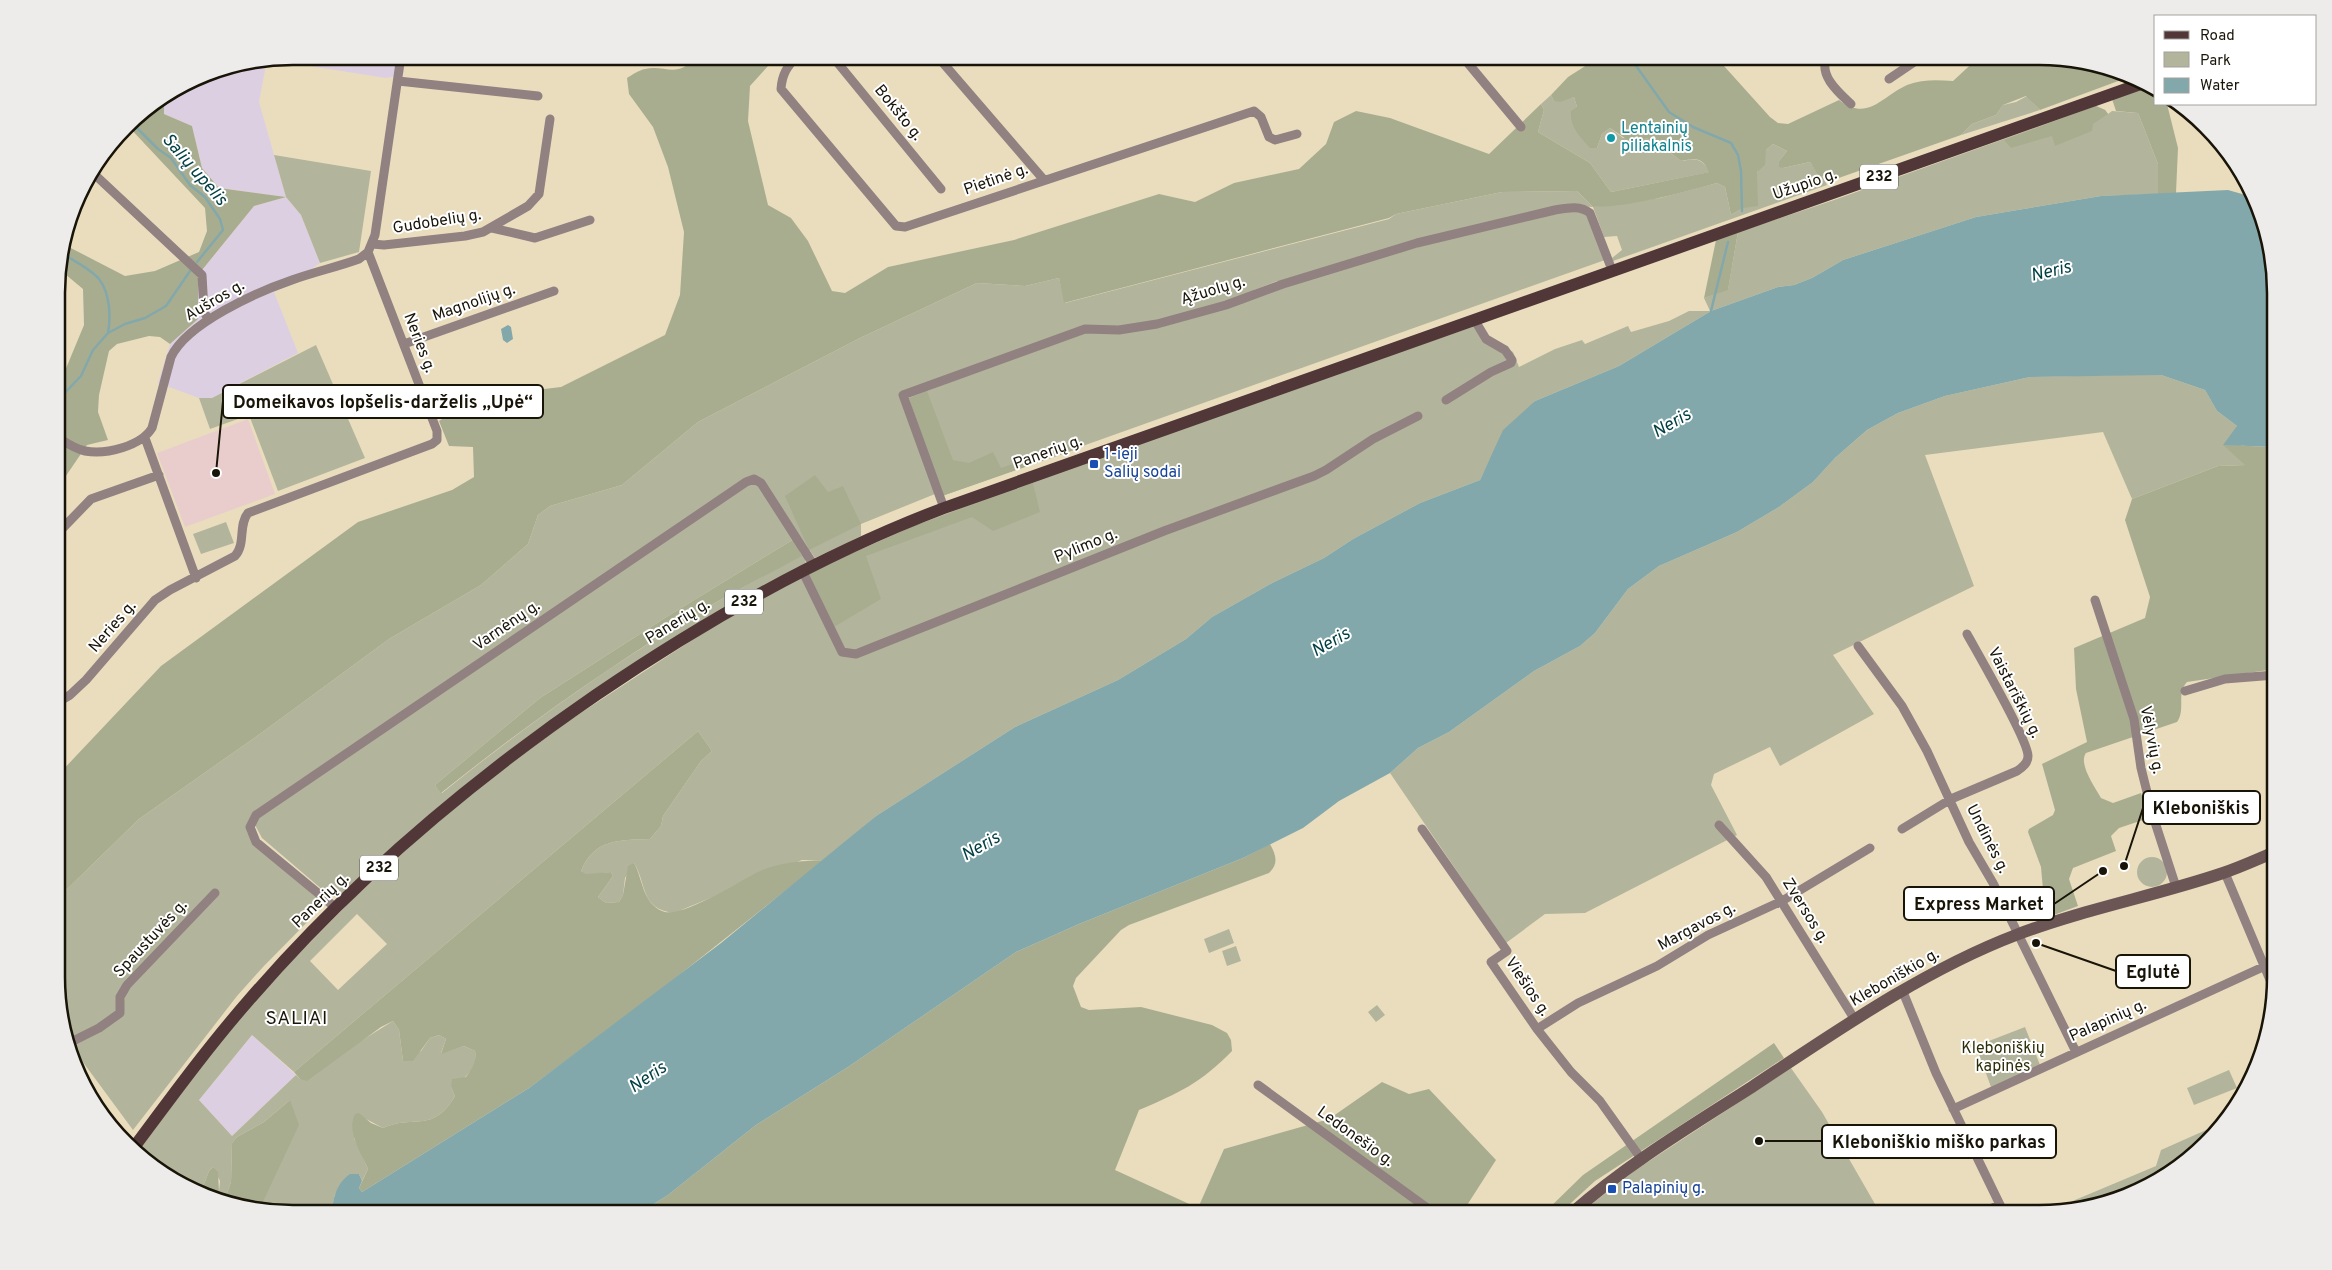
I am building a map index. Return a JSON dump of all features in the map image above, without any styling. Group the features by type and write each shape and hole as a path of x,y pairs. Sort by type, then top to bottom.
{"main road":[{"name":"Užupio g.","path":"1474,319 2134,86"},
{"name":"Panerių g.","path":"137,1143 234,1017 336,908 434,817 493,769 559,720 648,659 807,567 868,538 944,508 1474,319"}],"street":[{"path":"370,248 400,65"},
{"name":"Pietinė g.","path":"788,65 782,77 781,89 896,226 905,227 1254,111 1261,117 1268,137 1274,140 1298,134"},
{"name":"Bokšto g.","path":"839,65 941,189"},
{"path":"945,65 1044,180"},
{"path":"1469,65 1521,127"},
{"path":"1826,65 1825,73 1830,82 1851,104"},
{"path":"1889,79 1910,65"},
{"path":"398,81 538,96"},
{"name":"Gudobelių g.","path":"370,248 465,236 492,228 508,216 528,206 539,194 550,119"},
{"path":"97,177 191,264 203,280 204,311 208,320"},
{"name":"Ąžuolų g.","path":"944,508 904,395 1085,329 1119,330 1157,324 1226,305 1283,284 1417,243 1565,209 1586,209 1590,213 1612,270"},
{"path":"492,228 535,238 590,220"},
{"name":"Aušros g.","path":"145,438 152,428 165,377 175,348 189,333 208,320 280,284 344,265 358,259 370,248"},
{"name":"Neries g.","path":"65,698 86,680 156,600 170,590 196,578 238,553 244,518 250,511 435,442 437,431 370,248"},
{"name":"Magnolijų g.","path":"404,344 554,291"},
{"path":"1446,400 1491,372 1511,363 1512,360 1505,350 1486,339 1474,319"},
{"name":"Pylimo g.","path":"807,567 842,652 856,654 1164,531 1314,476 1373,439 1418,416"},
{"path":"65,441 77,448 93,452 114,449 145,438 196,578"},
{"path":"65,526 91,498 159,475"},
{"name":"Varnėnų g.","path":"336,908 256,842 250,827 256,815 746,482 754,480 761,483 807,567"},
{"name":"Vėlyvių g.","path":"2095,600 2134,719 2141,768 2153,816 2176,887"},
{"name":"Vaistariškių g.","path":"1951,799 2024,767 2028,755 1967,634"},
{"name":"Undinės g.","path":"1858,646 1902,706 1951,799 1969,842 1993,883 2076,1052"},
{"path":"2185,691 2225,679 2267,676"},
{"path":"1902,829 1951,799"},
{"name":"Zversos g.","path":"1719,825 1766,877 1855,1020"},
{"name":"Viešios g.","path":"1422,828 1507,951 1491,962 1537,1029 1571,1072 1600,1101 1642,1160"},
{"name":"Margavos g.","path":"1537,1029 1578,1003 1657,966 1708,935 1782,901 1870,848"},
{"name":"Kleboniškio g.","path":"1582,1205 1603,1187 1642,1160 1855,1020 1981,949 2017,934 2081,912 2225,873 2267,855"},
{"path":"2225,873 2267,972"},
{"name":"Spaustuvės g.","path":"74,1040 99,1028 120,1013 120,997 127,985 215,893"},
{"name":"Palapinių g.","path":"1953,1109 2265,967"},
{"path":"1903,992 1924,1046 1999,1205"},
{"name":"Ledonešio g.","path":"1258,1085 1423,1205"}],"shaded area":[{"path":"303,65 405,65 403,75 386,78"},
{"path":"266,67 259,102 286,197 301,215 320,263 287,286 274,292 298,353 212,398 199,398 158,383 170,344 198,319 198,275 254,206 285,197 219,188 202,168 192,126 164,114 164,104 206,82 249,69"},
{"path":"248,419 275,494 185,527 157,453"},
{"path":"252,1035 296,1075 232,1136 199,1100"}],"green space":[{"path":"686,65 769,65 750,86 748,121 768,205 791,218 808,241 832,291 845,293 888,267 1014,240 1159,194 1195,202 1234,183 1299,169 1326,144 1334,122 1356,111 1390,118 1489,154 1541,104 1544,110 1538,132 1590,163 1611,192 1709,172 1701,161 1690,159 1681,161 1662,146 1646,138 1635,145 1610,128 1602,134 1597,148 1590,148 1576,132 1572,122 1571,111 1577,107 1574,97 1560,102 1554,101 1551,95 1568,77 1587,65 1723,65 1770,117 1778,123 1788,124 1839,100 1858,109 1866,108 1913,83 1930,80 1953,81 1970,65 2054,65 2083,69 2121,80 2040,110 2026,96 2003,105 1996,115 1972,124 1961,135 1833,180 1828,176 1819,177 1810,162 1783,168 1779,167 1779,161 1787,151 1773,144 1766,150 1765,165 1757,172 1758,206 1743,208 1731,215 1725,187 1717,183 1640,202 1593,207 1577,191 1502,192 1396,214 1389,218 1064,303 1059,278 1025,286 977,283 860,338 698,422 622,485 550,506 538,515 528,544 481,585 389,639 264,731 139,819 65,891 65,768 161,666 358,522 452,490 474,477 473,447 449,446 439,421 475,397 561,387 665,335 680,295 684,232 668,167 653,127 629,94 627,78 645,69 671,70"},
{"path":"2141,90 2154,97 2154,105 2167,105 2178,148 2176,193 2158,194 2158,164 2138,113 2116,111 2112,99"},
{"path":"1551,95 1554,101 1574,97 1597,148 1602,134 1610,128 1623,138 1646,138 1662,146 1681,161 1698,160 1710,172 1611,192 1590,163 1538,132 1544,110 1541,104"},
{"path":"2027,96 2040,110 1961,135 1972,124 1996,115 2003,105 2016,102"},
{"path":"164,104 164,114 192,126 202,168 219,188 286,197 254,206 198,275 198,319 170,344 160,337 149,336 117,344 109,351 99,395 98,412 108,440 87,445 65,477 65,371 84,325 83,289 65,274 69,247 125,276 155,271 199,252 207,231 205,208 133,131"},
{"path":"2096,106 2105,110 2108,114 2112,111 2138,113 2158,164 2158,194 2101,196 1976,217 1843,260 1812,278 1794,285 1778,287 1711,311 1619,366 1535,401 1490,459 1480,480 1420,503 1353,539 1324,558 1272,583 1212,617 1186,639 1118,680 1015,727 876,816 823,861 802,860 674,913 663,911 650,901 634,863 625,878 623,895 619,902 606,903 598,897 613,876 611,872 586,875 581,871 586,860 600,847 609,843 650,839 661,826 663,816 701,761 712,751 698,731 294,1072 252,1035 199,1100 232,1136 296,1075 300,1079 393,1021 399,1030 403,1061 421,1051 430,1038 439,1035 446,1039 441,1053 464,1046 475,1051 476,1057 473,1068 461,1081 451,1087 455,1096 447,1108 439,1115 431,1119 404,1122 383,1128 366,1119 354,1138 368,1169 362,1181 359,1174 335,1194 333,1203 330,1205 278,1205 262,1203 290,1100 264,1122 237,1137 232,1143 231,1182 226,1195 219,1192 220,1181 213,1167 209,1171 203,1187 166,1167 142,1147 225,1035 279,974 353,899 440,819 500,770 570,720 741,608 799,577 914,526 1123,447 1481,324 1489,338 1513,352 1519,367 1555,349 1582,340 1585,344 1628,326 1631,332 1669,321 1689,311 1710,311 1704,298 1728,289 1738,232 1834,200","holes":["357,914 387,944 338,990 310,961"]},
{"path":"2096,106 2105,110 2108,114 2093,124 2092,131 2055,146 2052,136 2011,148 2004,140"},
{"path":"1773,144 1787,151 1779,161 1783,168 1810,162 1819,176 1823,177 1827,185 1613,261 1612,258 1622,250 1617,236 1604,237 1593,207 1660,198 1717,183 1725,187 1731,215 1743,208 1766,150"},
{"path":"274,155 371,171 359,252 320,263 301,215 286,197"},
{"path":"1577,191 1593,207 1577,206 1279,283 1277,281 1254,290 1253,293 1159,321 1120,327 1085,327 900,392 935,494 861,524 861,536 815,558 763,481 747,479 253,812 248,822 247,832 324,905 237,996 133,1130 80,1058 69,1021 65,992 65,891 139,819 264,731 389,639 481,585 528,544 538,515 550,506 622,485 698,422 860,338 977,283 1025,286 1059,278 1065,303 1389,219 1396,214 1502,192"},
{"path":"1577,211 1586,215 1590,220 1605,260 942,496 909,398 1084,331 1121,332 1411,247 1550,213"},
{"path":"1738,232 1728,290 1704,298 1716,240"},
{"path":"316,345 365,458 278,491 249,415 210,429 199,398 212,398"},
{"path":"2161,375 2205,390 2217,411 2237,426 2245,465 2218,466 2132,499 2103,432 1925,455 1974,586 1833,655 1874,714 1780,766 1770,747 1714,774 1711,785 1737,835 1585,913 1545,914 1506,943 1390,773 1418,748 1449,732 1534,671 1580,646 1595,633 1628,589 1659,566 1737,532 1779,507 1813,482 1835,458 1867,430 1898,413 1945,396 2030,377"},
{"path":"927,391 953,460 969,463 993,452 1001,468 1072,443 1074,450 942,496 909,398"},
{"path":"2223,445 2267,447 2267,670 2187,682 2182,691 2181,712 2177,722 2086,753 2084,763 2086,769 2101,798 2113,803 2141,793 2149,818 2119,828 2111,836 2116,851 2073,868 2069,879 2078,906 2043,919 2039,918 2037,910 2044,901 2041,867 2028,832 2029,829 2053,815 2055,810 2042,764 2087,742 2076,689 2074,648 2145,618 2150,597 2125,520 2132,499 2218,466 2245,465"},
{"path":"815,475 828,492 843,486 861,524 809,550 785,496"},
{"path":"1033,483 1040,512 993,531 972,517 866,556 881,599 834,627 808,573 914,526"},
{"path":"747,485 759,485 794,539 668,616 540,698 435,785 442,793 572,695 708,607 801,556 802,553 806,564 541,727 489,766 439,808 342,896 331,897 262,838 255,825 258,817"},
{"path":"226,522 234,543 201,554 193,534"},
{"path":"794,539 802,556 708,607 605,672 538,719 441,793 435,785 540,698 668,616"},
{"path":"698,731 712,751 701,761 663,816 661,826 650,839 609,843 600,847 586,860 581,871 586,874 611,872 613,876 598,897 606,903 619,902 623,895 628,866 634,863 650,902 662,911 671,912 696,905 767,868 807,861 823,861 650,998 529,1088 362,1192 359,1188 368,1169 353,1135 352,1128 355,1114 359,1113 371,1123 383,1128 404,1122 431,1119 439,1115 447,1108 455,1096 451,1087 452,1079 466,1077 474,1065 475,1051 464,1046 441,1054 446,1039 439,1035 430,1038 413,1061 403,1061 399,1030 393,1021 381,1027 307,1081 300,1079 294,1072"},
{"path":"1270,844 1276,859 1269,873 1129,925 1121,930 1076,978 1073,986 1081,1007 1089,1010 1141,1007 1212,1025 1227,1033 1231,1040 1232,1051 1210,1071 1189,1086 1139,1110 1115,1170 1191,1205 652,1205 668,1195 756,1125 848,1067 1016,952 1079,924 1243,858"},
{"path":"2152,857 2163,861 2167,872 2163,883 2152,887 2141,883 2137,872 2141,861"},
{"path":"1229,929 1234,943 1209,953 1204,939"},
{"path":"1236,946 1241,961 1227,966 1222,951"},
{"path":"1377,1005 1385,1015 1376,1022 1368,1012"},
{"name":"Kleboniškių kapinės","path":"2025,1027 2040,1065 1991,1087 1976,1046"},
{"path":"1774,1043 1784,1058 1595,1181 1569,1205 1552,1205 1583,1175"},
{"path":"1791,1068 1822,1112 1875,1204 1878,1205 1590,1205 1637,1169"},
{"path":"2229,1070 2237,1088 2194,1105 2187,1088"},
{"path":"1382,1082 1409,1094 1429,1089 1496,1160 1467,1205 1199,1205 1224,1149 1329,1119"},
{"path":"290,1100 299,1125 262,1203 226,1195 231,1182 232,1143 237,1137 264,1122"},
{"path":"2208,1129 2178,1158 2140,1181 2112,1193 2067,1203 2156,1166 2161,1150"},
{"path":"213,1167 218,1172 219,1192 222,1193 203,1187 209,1171"}],"water":[{"name":"Neris","path":"2228,190 2244,195 2259,234 2267,278 2267,447 2223,445 2237,426 2217,411 2205,390 2161,375 2030,377 1945,396 1898,413 1867,430 1835,458 1813,482 1779,507 1737,532 1659,566 1628,589 1595,633 1580,646 1534,671 1449,732 1418,748 1390,773 1339,801 1303,828 1243,858 1079,924 1016,952 848,1067 756,1125 668,1195 652,1205 330,1205 333,1203 338,1187 350,1174 359,1174 362,1181 359,1188 362,1192 529,1088 721,943 876,816 1015,727 1118,680 1186,639 1212,617 1272,583 1324,558 1353,539 1420,503 1480,480 1503,430 1535,401 1619,366 1711,311 1778,287 1794,285 1812,278 1843,260 1976,217 2101,196"},
{"path":"508,325 511,327 513,339 507,343 503,340 501,329"}],"waterway":[{"path":"1635,65 1669,112 1693,127 1731,143 1738,155 1741,171 1742,211"},
{"name":"Salių upelis","path":"137,128 158,149 171,158 190,185 205,197 220,219 223,230 197,262"},
{"path":"1711,311 1728,242"},
{"path":"68,257 92,272 103,285 109,305 108,333"},
{"name":"Salių upelis","path":"65,393 81,376 93,350 108,333 125,324 145,318 166,306 190,271"}],"place":[{"name":"Lentainių piliakalnis","path":"1611,138"},
{"name":"1-ieji Salių sodai","path":"1094,464"},
{"name":"Domeikavos lopšelis-darželis „Upė“","path":"216,473"},
{"name":"Kleboniškis","path":"2124,866"},
{"name":"Express Market","path":"2103,871"},
{"name":"Eglutė","path":"2036,943"},
{"name":"Kleboniškio miško parkas","path":"1759,1141"},
{"name":"Palapinių g.","path":"1612,1189"}],"district":[{"name":"SALIAI","path":"297,1019"}]}
